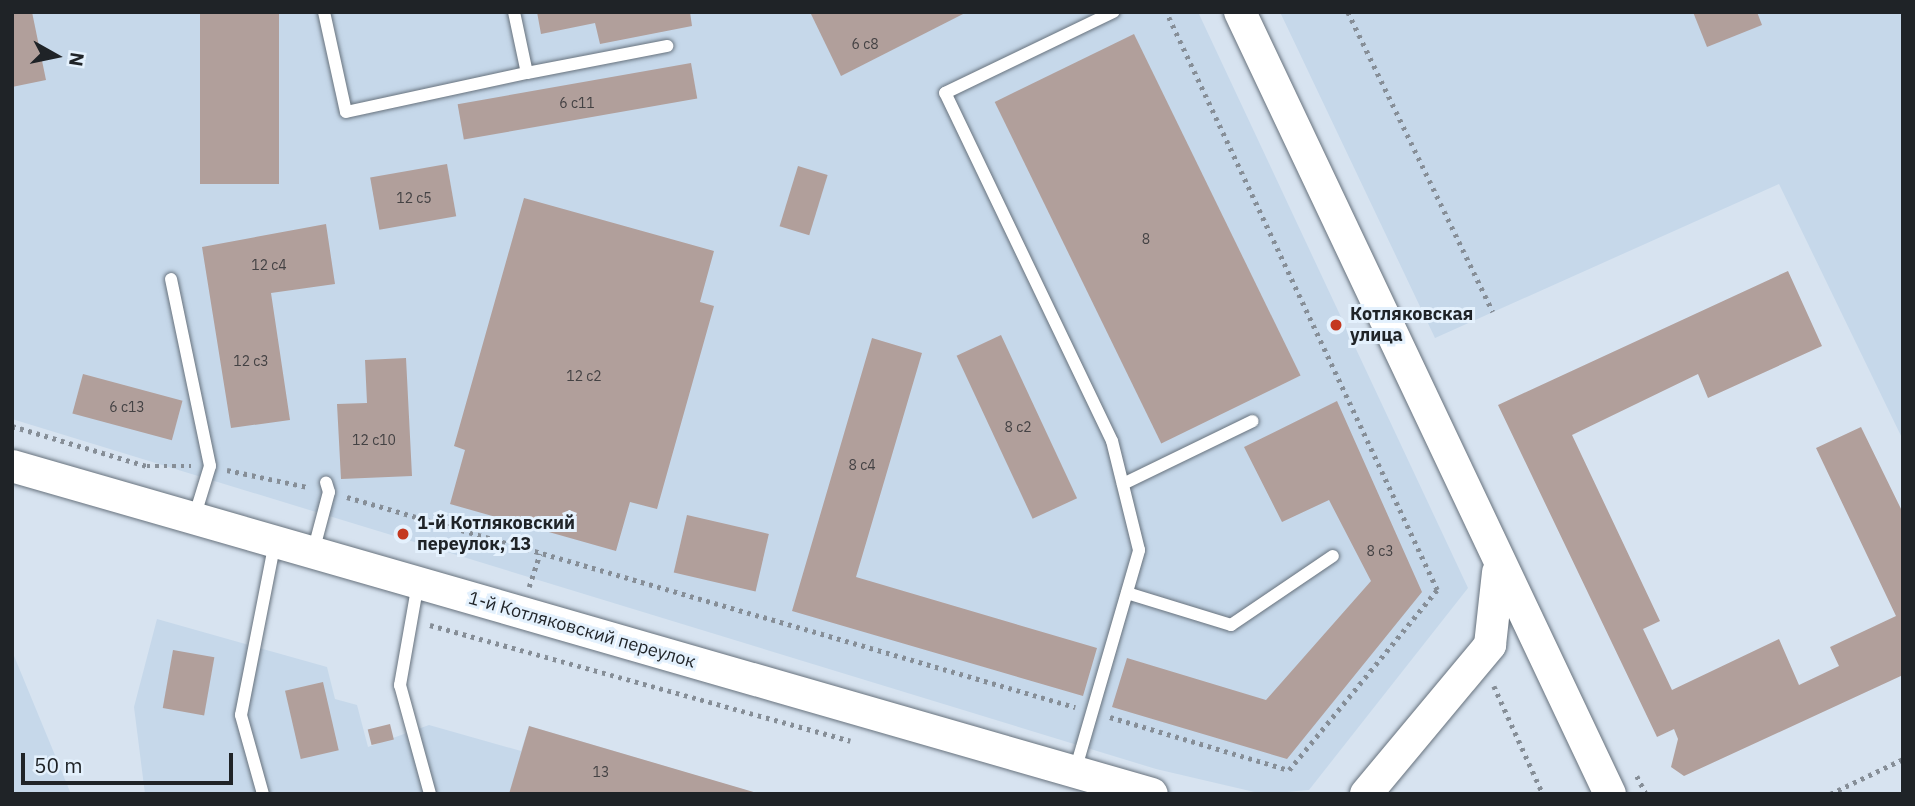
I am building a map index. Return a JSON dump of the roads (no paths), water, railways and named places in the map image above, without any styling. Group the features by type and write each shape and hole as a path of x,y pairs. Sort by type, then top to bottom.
{"street":[{"path":"1240,12 1610,794"},
{"name":"1-й Котляковский переулок","path":"12,466 1152,794"},
{"path":"1366,794 1490,645 1500,584 1494,553"}],"lane":[{"path":"324,12 346,112 667,46"},
{"path":"514,12 527,73"},
{"path":"1074,772 1139,550 1112,441 945,93 1113,12"},
{"path":"171,279 210,466 194,518"},
{"path":"1123,484 1254,421"},
{"path":"313,552 328,487"},
{"path":"263,794 241,715 275,541"},
{"path":"1127,593 1231,625 1333,556"},
{"path":"418,582 409,619 400,685 430,794"}],"place":[{"name":"Котляковская улица","path":"1336,325"},
{"name":"1-й Котляковский переулок, 13","path":"403,534"}]}
